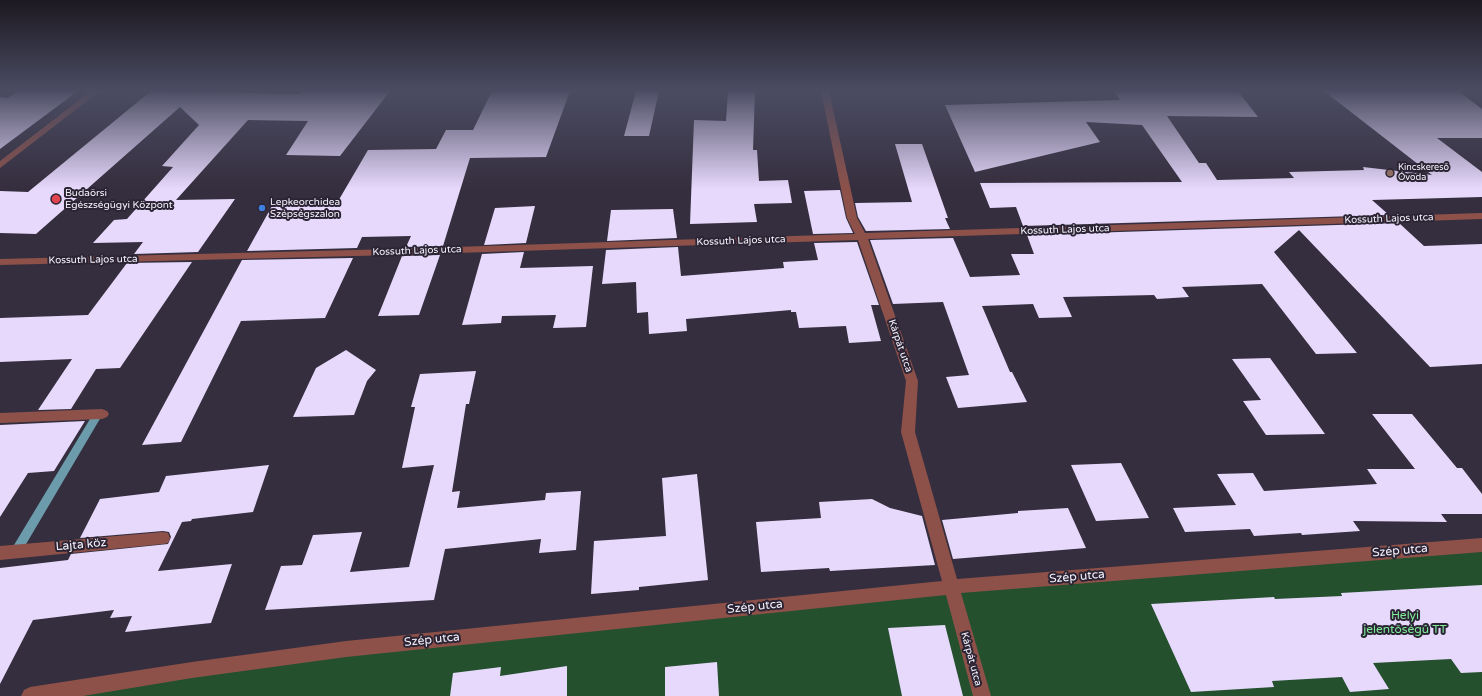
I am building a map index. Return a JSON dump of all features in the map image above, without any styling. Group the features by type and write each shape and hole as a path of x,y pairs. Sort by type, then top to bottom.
{"street":[{"path":"0,165 54,123"},
{"name":"Kárpát utca","path":"832,123 852,218 862,237 912,381 908,432 982,696"},
{"name":"Kossuth Lajos utca","path":"0,262 394,252 1482,216"},
{"path":"0,418 102,414"},
{"name":"Lajta köz","path":"0,553 163,538"},
{"name":"Szép utca","path":"30,696 192,670 346,649 952,587 1482,545"}],"green space":[{"name":"Helyi jelentőségű TT","path":"1482,545 1482,696 30,696 346,649"}],"building":[{"path":"0,123 34,123 0,149"},
{"path":"111,123 161,123 36,234 0,233 0,191 28,192"},
{"path":"197,123 245,123 176,200 235,199 198,252 134,254 143,242 93,243 114,220 127,219 173,167 162,166 199,125"},
{"path":"306,123 365,123 340,156 286,155"},
{"path":"476,123 558,123 546,157 470,158 443,246 406,247 411,236 362,237 357,248 247,251 272,206 337,203 368,150 436,149 446,130 473,130"},
{"path":"627,123 652,123 649,136 624,136"},
{"path":"694,123 754,123 753,150 757,150 759,181 788,180 792,203 754,204 757,222 690,224"},
{"path":"953,123 1087,123 1100,142 975,172"},
{"path":"1114,123 1172,123 1199,163 1206,163 1217,180 1294,178 1289,172 1364,170 1363,167 1432,175 1366,123 1482,123 1482,138 1437,138 1482,172 1482,197 1372,200 1389,215 1023,226 1016,207 990,208 980,183 1182,182 1142,125"},
{"path":"895,144 922,144 948,218 945,218 950,229 866,231 858,217 855,203 912,202"},
{"path":"840,190 846,218 853,233 813,234 804,191"},
{"path":"535,206 526,243 484,245 495,208"},
{"path":"673,209 677,238 607,241 611,210"},
{"path":"1399,223 1424,246 1482,244 1482,364 1430,367 1299,230 1274,252 1357,353 1316,354 1262,284 1182,287 1189,297 1157,299 1154,295 1063,297 1072,317 1039,318 1033,304 982,306 1010,372 1012,372 1027,402 958,408 946,377 969,375 943,302 893,304 870,240 953,238 970,277 1020,275 1011,254 1034,254 1027,235"},
{"path":"857,242 879,305 871,305 881,341 849,343 846,326 799,328 796,312 791,312 791,310 686,319 687,331 649,334 648,312 637,313 636,282 602,284 606,250 678,247 681,276 784,268 783,262 818,260 814,243"},
{"path":"524,252 520,268 593,266 586,327 553,328 556,315 502,316 501,323 462,325 482,254"},
{"path":"440,255 419,315 378,316 402,256"},
{"path":"353,258 325,318 241,321 181,442 142,445 242,260"},
{"path":"192,262 120,368 96,369 71,409 38,410 72,359 0,362 0,318 88,315 127,263"},
{"path":"346,350 376,370 367,381 354,415 293,417 316,368"},
{"path":"1270,358 1325,434 1266,435 1243,401 1261,400 1232,359"},
{"path":"476,371 469,404 466,404 452,492 460,491 457,508 545,500 546,493 581,491 576,550 539,553 541,539 445,549 434,600 265,610 281,566 302,565 313,535 362,532 350,572 409,567 434,465 402,468 415,407 411,407 420,374"},
{"path":"1372,414 1412,414 1457,468 1462,468 1482,494 1482,514 1441,514 1447,522 1353,521 1360,531 1302,535 1301,533 1254,536 1250,529 1185,532 1173,508 1236,505 1217,474 1253,473 1264,491 1377,484 1367,469 1415,469"},
{"path":"85,421 54,471 28,473 0,517 0,425"},
{"path":"1121,463 1149,518 1096,521 1071,465"},
{"path":"269,465 253,512 192,519 191,521 182,522 158,571 232,564 211,623 125,632 132,616 110,618 114,610 33,620 0,684 0,568 68,560 71,554 168,544 171,537 169,532 163,531 80,538 100,499 159,492 166,476"},
{"path":"697,474 708,580 639,587 639,590 591,594 594,541 666,536 662,478"},
{"path":"872,499 890,508 922,516 935,565 830,571 829,568 761,572 756,522 821,518 819,502"},
{"path":"1068,508 1086,548 953,559 942,520 1018,513 1018,511"},
{"path":"1482,585 1482,672 1461,673 1451,659 1373,663 1389,689 1350,692 1342,677 1272,681 1274,687 1191,692 1151,604 1274,597 1275,599 1342,596 1341,593"},
{"path":"945,625 963,696 902,696 888,628"},
{"path":"717,662 719,696 665,696 665,667"},
{"path":"567,666 567,696 450,696 453,673 501,667 500,676"}],"waterway":[{"path":"18,548 96,417"}],"place":[{"name":"Kincskereső Óvoda","path":"1390,173"},
{"name":"Budaörsi Egészségügyi Központ","path":"56,199"},
{"name":"Lepkeorchidea Szépségszalon","path":"262,208"}]}
